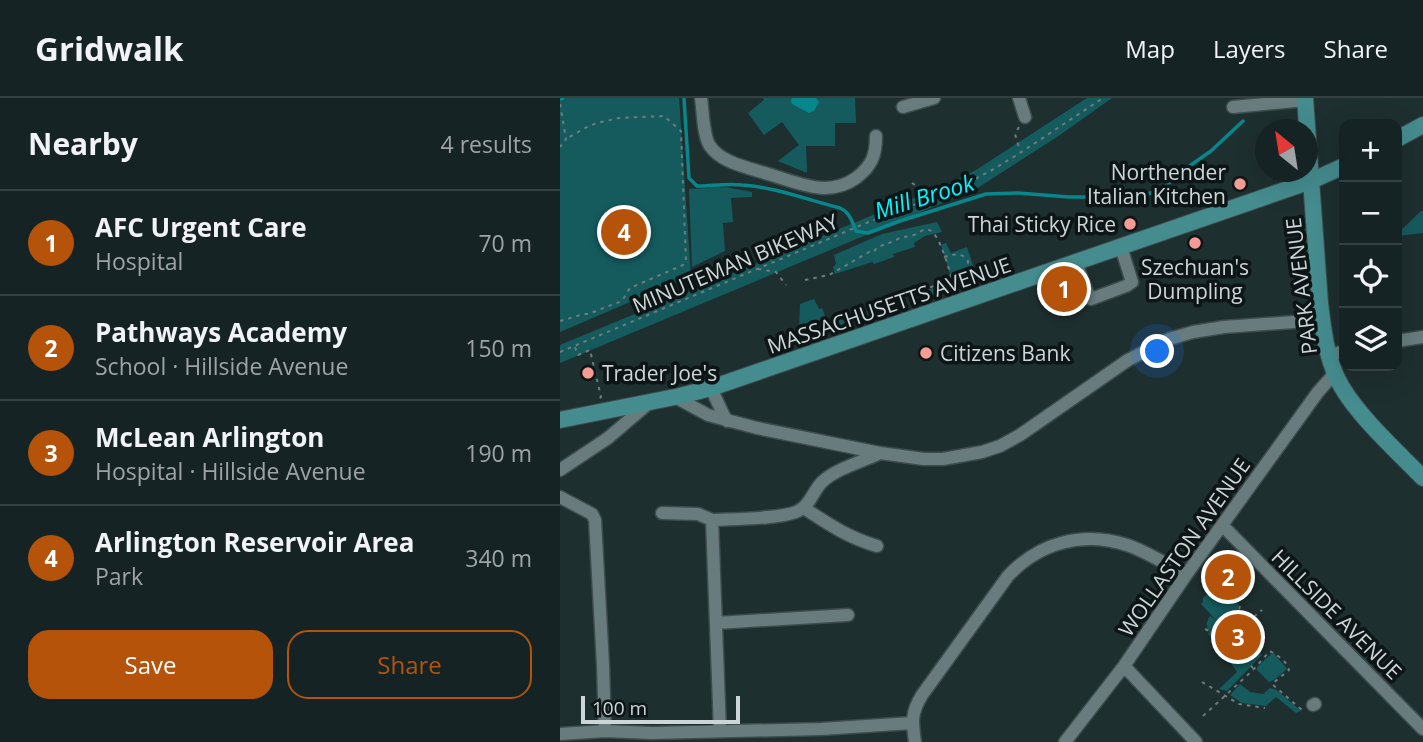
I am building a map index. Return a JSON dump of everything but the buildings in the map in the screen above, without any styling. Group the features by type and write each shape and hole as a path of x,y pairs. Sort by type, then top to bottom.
{"main road":[{"name":"PARK AVENUE","path":"1305,99 1306,119"},
{"path":"1402,136 1423,125"},
{"name":"MASSACHUSETTS AVENUE","path":"1318,178 1339,168"},
{"name":"MASSACHUSETTS AVENUE","path":"560,420 711,388 1308,182"},
{"name":"PARK AVENUE","path":"1311,182 1322,320 1337,354 1335,373 1356,407 1423,478"}],"street":[{"path":"701,98 708,142 715,152 749,168 816,187 840,187 863,172 873,162 877,136"},
{"path":"903,107 934,98"},
{"path":"1019,98 1025,117"},
{"path":"1233,107 1305,99"},
{"path":"1076,262 1091,299 1110,293 1132,282 1121,247"},
{"path":"675,397 703,413 727,421 880,453 943,459 1000,446 1128,360 1169,339 1224,327 1322,320"},
{"path":"1402,340 1423,337"},
{"name":"WOLLASTON AVENUE","path":"1065,742 1124,666 1186,575 1318,392 1335,373"},
{"path":"711,388 727,421"},
{"path":"560,470 608,438 650,402"},
{"path":"662,513 698,514 712,520 794,513 804,508 818,486 827,478 880,453"},
{"path":"560,497 592,514 595,520 605,731"},
{"path":"804,508 844,534 877,546"},
{"path":"712,520 720,731"},
{"name":"HILLSIDE AVENUE","path":"1223,526 1423,729"},
{"path":"915,742 912,716 922,695 999,587 1015,568 1038,552 1068,541 1100,540 1134,548 1186,575"},
{"path":"716,623 849,615"},
{"path":"1124,666 1196,742"},
{"path":"560,734 605,731 652,737 720,731 824,735 912,723"}],"path":[{"name":"MINUTEMAN BIKEWAY","path":"560,352 850,229 974,180 1103,98"},
{"path":"560,104 566,139"},
{"path":"560,147 566,139 587,127 619,118 664,116 681,131 686,261 683,265 631,288 622,301 560,321"},
{"path":"1020,153 1015,134 1025,117"},
{"path":"912,183 934,198"},
{"path":"805,280 829,275 869,252 874,252 877,247 912,236 924,229 933,231 937,237 955,290"},
{"path":"922,290 952,280 967,269 968,261 963,255 944,257"},
{"path":"757,269 776,272 786,285"},
{"path":"898,298 902,309"},
{"path":"574,346 578,355 590,350 601,397 599,399"},
{"path":"1240,606 1239,610 1249,621 1262,610"},
{"path":"1222,637 1244,616"},
{"path":"1205,629 1231,644 1254,669"},
{"path":"1203,716 1270,651 1288,666 1289,670 1272,684 1311,707"},
{"path":"1202,682 1239,704 1265,708"}],"shaded area":[{"path":"560,98 679,98 691,276 560,332"},
{"path":"763,98 855,98 856,123 835,123 835,146 806,146 807,173 778,161 799,145 782,122 764,135 748,113 764,100"},
{"path":"792,98 816,98 819,102 814,111 809,113 792,104"},
{"path":"1087,98 1112,98 976,189 560,363 560,345 950,183 976,170"},
{"path":"726,187 752,192 752,197 731,198 733,222 723,223 725,251 692,267 689,189"},
{"path":"1423,211 1423,233 1402,235 1402,229"},
{"path":"937,222 942,232 925,236 914,243 915,247 874,264 872,262 835,274 834,255 882,234"},
{"path":"946,243 951,253 967,247 976,274 987,271 989,276 932,296 922,292 952,281 941,245"},
{"path":"814,299 819,309 822,308 827,321 845,314 847,318 877,307 871,317 788,345 789,330 799,330 800,304"},
{"path":"1218,583 1239,605 1237,611 1241,615 1230,626 1223,625 1231,629 1244,617 1248,621 1238,630 1262,655 1227,691 1219,689 1237,672 1228,655 1234,649 1230,646 1225,651 1208,634 1210,616 1216,620 1201,604 1203,598"},
{"path":"1273,652 1287,669 1269,682 1257,667"},
{"path":"1240,684 1250,692 1263,694 1270,688 1277,690 1301,711 1296,713 1276,697 1266,706 1242,703 1230,695"}],"waterway":[{"name":"Mill Brook","path":"684,98 689,178 697,186 736,184 791,194 840,208 848,215 856,231 868,233 986,194 1139,197 1162,189 1211,151 1243,121"}],"place":[{"name":"Northender Italian Kitchen","path":"1240,184"},
{"name":"Thai Sticky Rice","path":"1130,224"},
{"name":"Arlington Reservoir Area","path":"624,232"},
{"name":"Szechuan's Dumpling","path":"1195,243"},
{"name":"AFC Urgent Care","path":"1064,289"},
{"name":"Citizens Bank","path":"926,353"},
{"name":"Trader Joe's","path":"588,373"},
{"name":"Pathways Academy","path":"1228,577"},
{"name":"McLean Arlington","path":"1238,637"}]}
